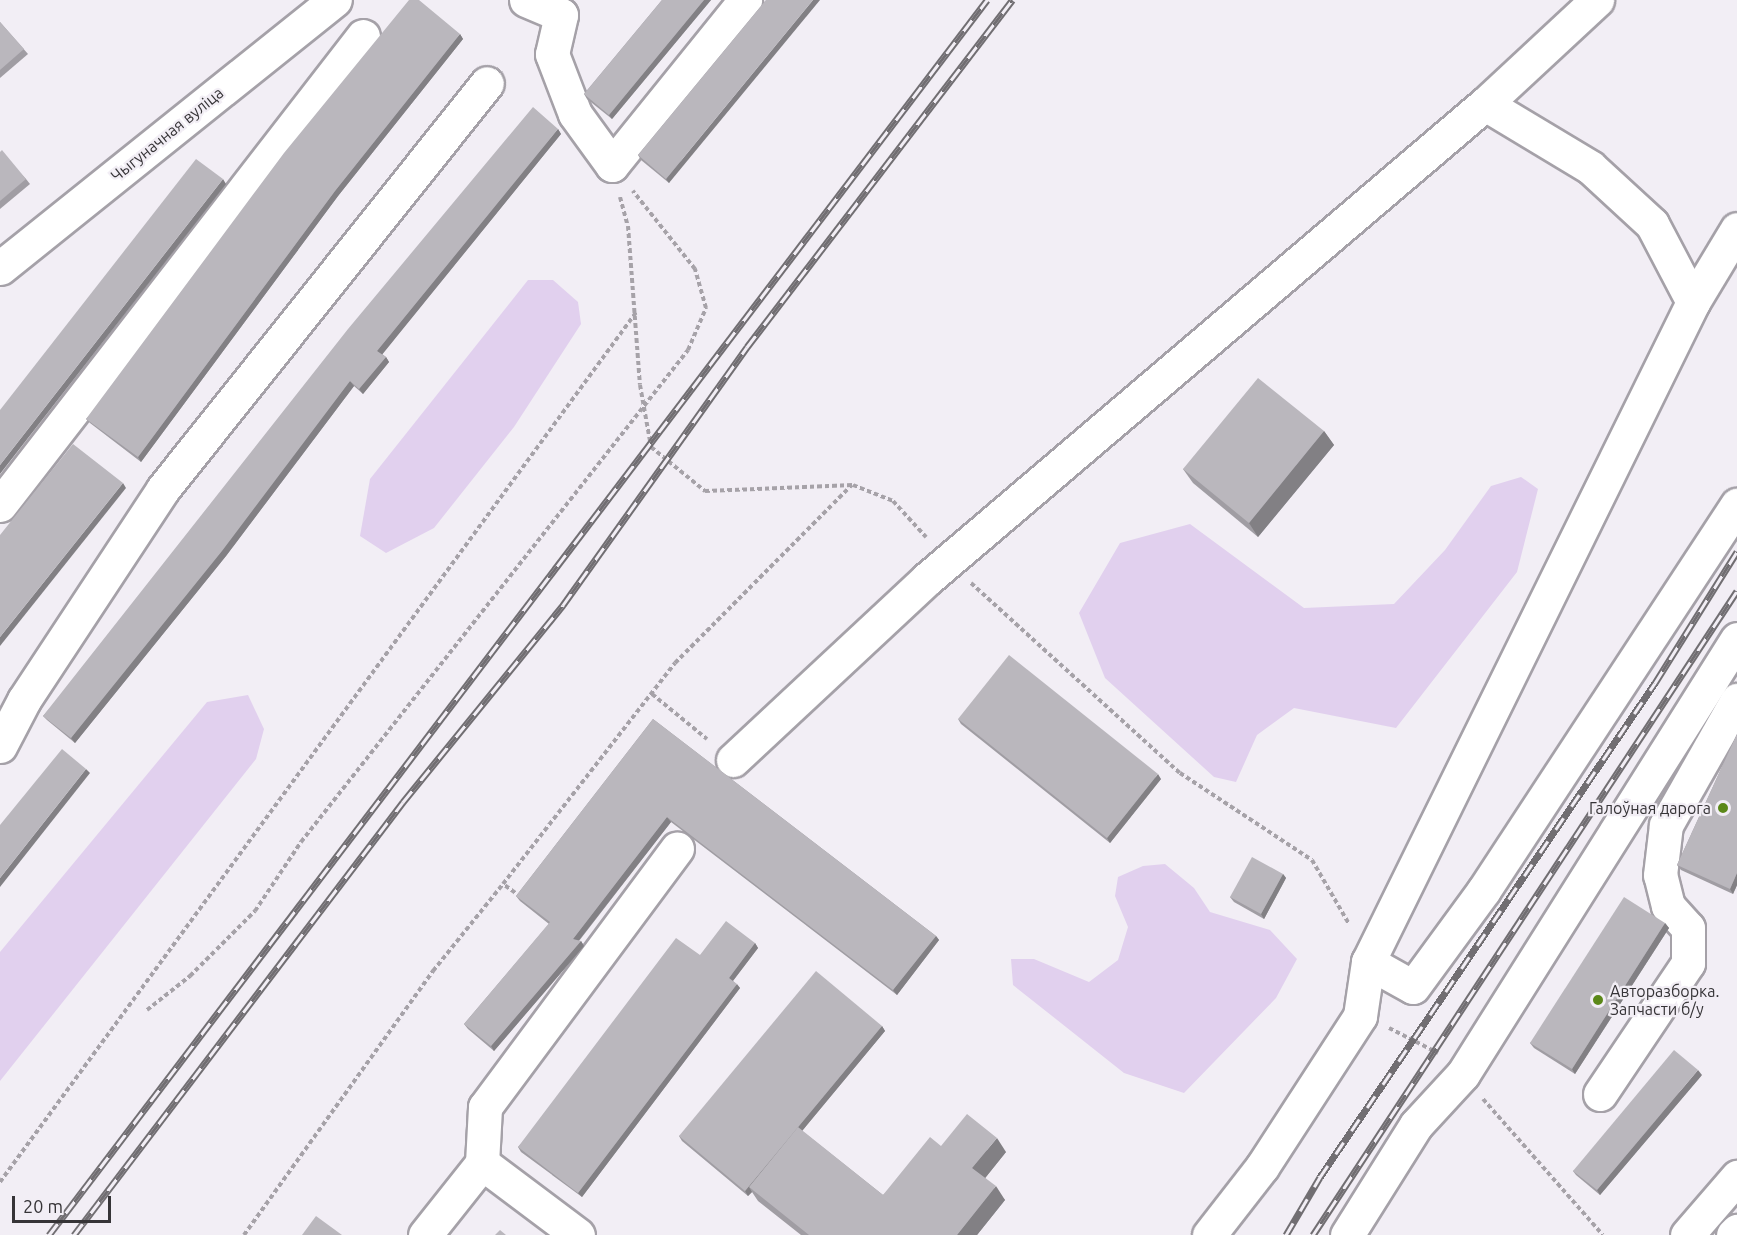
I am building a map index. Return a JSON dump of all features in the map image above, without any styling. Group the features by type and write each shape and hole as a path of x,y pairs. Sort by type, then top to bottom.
{"street":[{"name":"Чыгуначная вуліца","path":"0,268 335,0"},
{"path":"526,0 567,7 552,54 575,114 612,165 745,0"},
{"path":"733,760 938,571 1485,104 1598,0"},
{"path":"0,505 363,36"},
{"path":"0,746 24,700 163,489 487,83"},
{"path":"1485,104 1590,167 1652,224 1693,302"},
{"path":"1209,1235 1262,1167 1360,1016 1368,962 1693,302 1737,229"},
{"path":"1368,962 1413,987 1484,890 1737,505"},
{"path":"1347,1235 1416,1125 1463,1074 1737,639"},
{"path":"1600,1094 1688,963 1688,928 1668,906 1660,875 1666,825 1737,700"},
{"path":"424,1235 482,1163 485,1107 677,848"},
{"path":"482,1163 578,1235"},
{"path":"1687,1235 1737,1177"},
{"path":"1733,1235 1737,1231"}],"path":[{"path":"612,165 628,226 629,258 637,311 644,407 651,447 705,491 852,485 893,501 938,571 1180,773 1312,860 1368,962"},
{"path":"147,1010 189,976 255,910 301,842 688,350 706,308 695,269 612,165"},
{"path":"0,1182 637,311"},
{"path":"244,1235 433,971 675,663 852,485"},
{"path":"652,694 733,760"},
{"path":"503,884 522,898"},
{"path":"1584,1212 1603,1235"}],"shaded area":[{"path":"528,280 553,280 578,302 581,324 514,427 434,528 386,553 360,536 370,479"},
{"path":"1521,477 1538,489 1517,572 1396,728 1294,708 1257,735 1236,782 1214,777 1105,678 1079,613 1120,543 1190,524 1304,608 1394,604 1445,550 1491,486"},
{"path":"248,695 264,729 256,759 0,1081 0,952 207,702"},
{"path":"1165,864 1194,888 1210,912 1270,930 1297,959 1276,998 1184,1093 1124,1073 1013,985 1011,959 1034,959 1089,982 1118,960 1128,927 1115,896 1118,877 1143,866"}],"building":[{"path":"409,0 419,0 460,34 335,191 138,457 86,419 284,153"},
{"path":"662,0 704,0 609,115 584,94"},
{"path":"766,0 813,0 666,179 638,155"},
{"path":"0,22 24,49 0,70"},
{"path":"533,107 558,129 377,351 386,357 359,389 350,381 222,551 71,738 43,716 348,329"},
{"path":"2,150 26,179 0,201 0,152"},
{"path":"196,159 223,179 0,465 0,410"},
{"path":"1258,378 1324,431 1249,523 1183,469"},
{"path":"73,444 123,483 0,637 0,535"},
{"path":"1009,655 1158,774 1107,838 958,719"},
{"path":"653,719 936,936 893,990 667,817 573,939 581,941 491,1046 464,1024 550,922 516,896"},
{"name":"Галоўная дарога","path":"1737,734 1737,873 1730,889 1677,865"},
{"path":"62,749 86,769 0,878 0,825"},
{"path":"1252,857 1283,874 1261,914 1230,897"},
{"path":"1624,897 1665,923 1572,1069 1530,1043"},
{"path":"726,921 755,943 729,978 737,984 578,1193 518,1147 676,938 700,955"},
{"path":"816,971 882,1026 745,1191 679,1136"},
{"path":"1674,1050 1698,1070 1597,1190 1573,1171"},
{"path":"967,1114 997,1138 972,1168 996,1186 957,1235 809,1235 749,1187 798,1127 883,1195 930,1137 941,1146"},
{"path":"316,1216 342,1235 302,1235"},
{"path":"500,1230 506,1235 495,1235"}],"railway":[{"path":"49,1235 987,0"},
{"path":"74,1235 403,802 563,605 747,347 1012,0"},
{"path":"1286,1235 1320,1177 1655,683 1737,552"},
{"path":"1313,1235 1737,591"}],"place":[{"name":"Галоўная дарога","path":"1723,808"},
{"name":"Авторазборка. Запчасти б/у","path":"1598,1000"}]}
